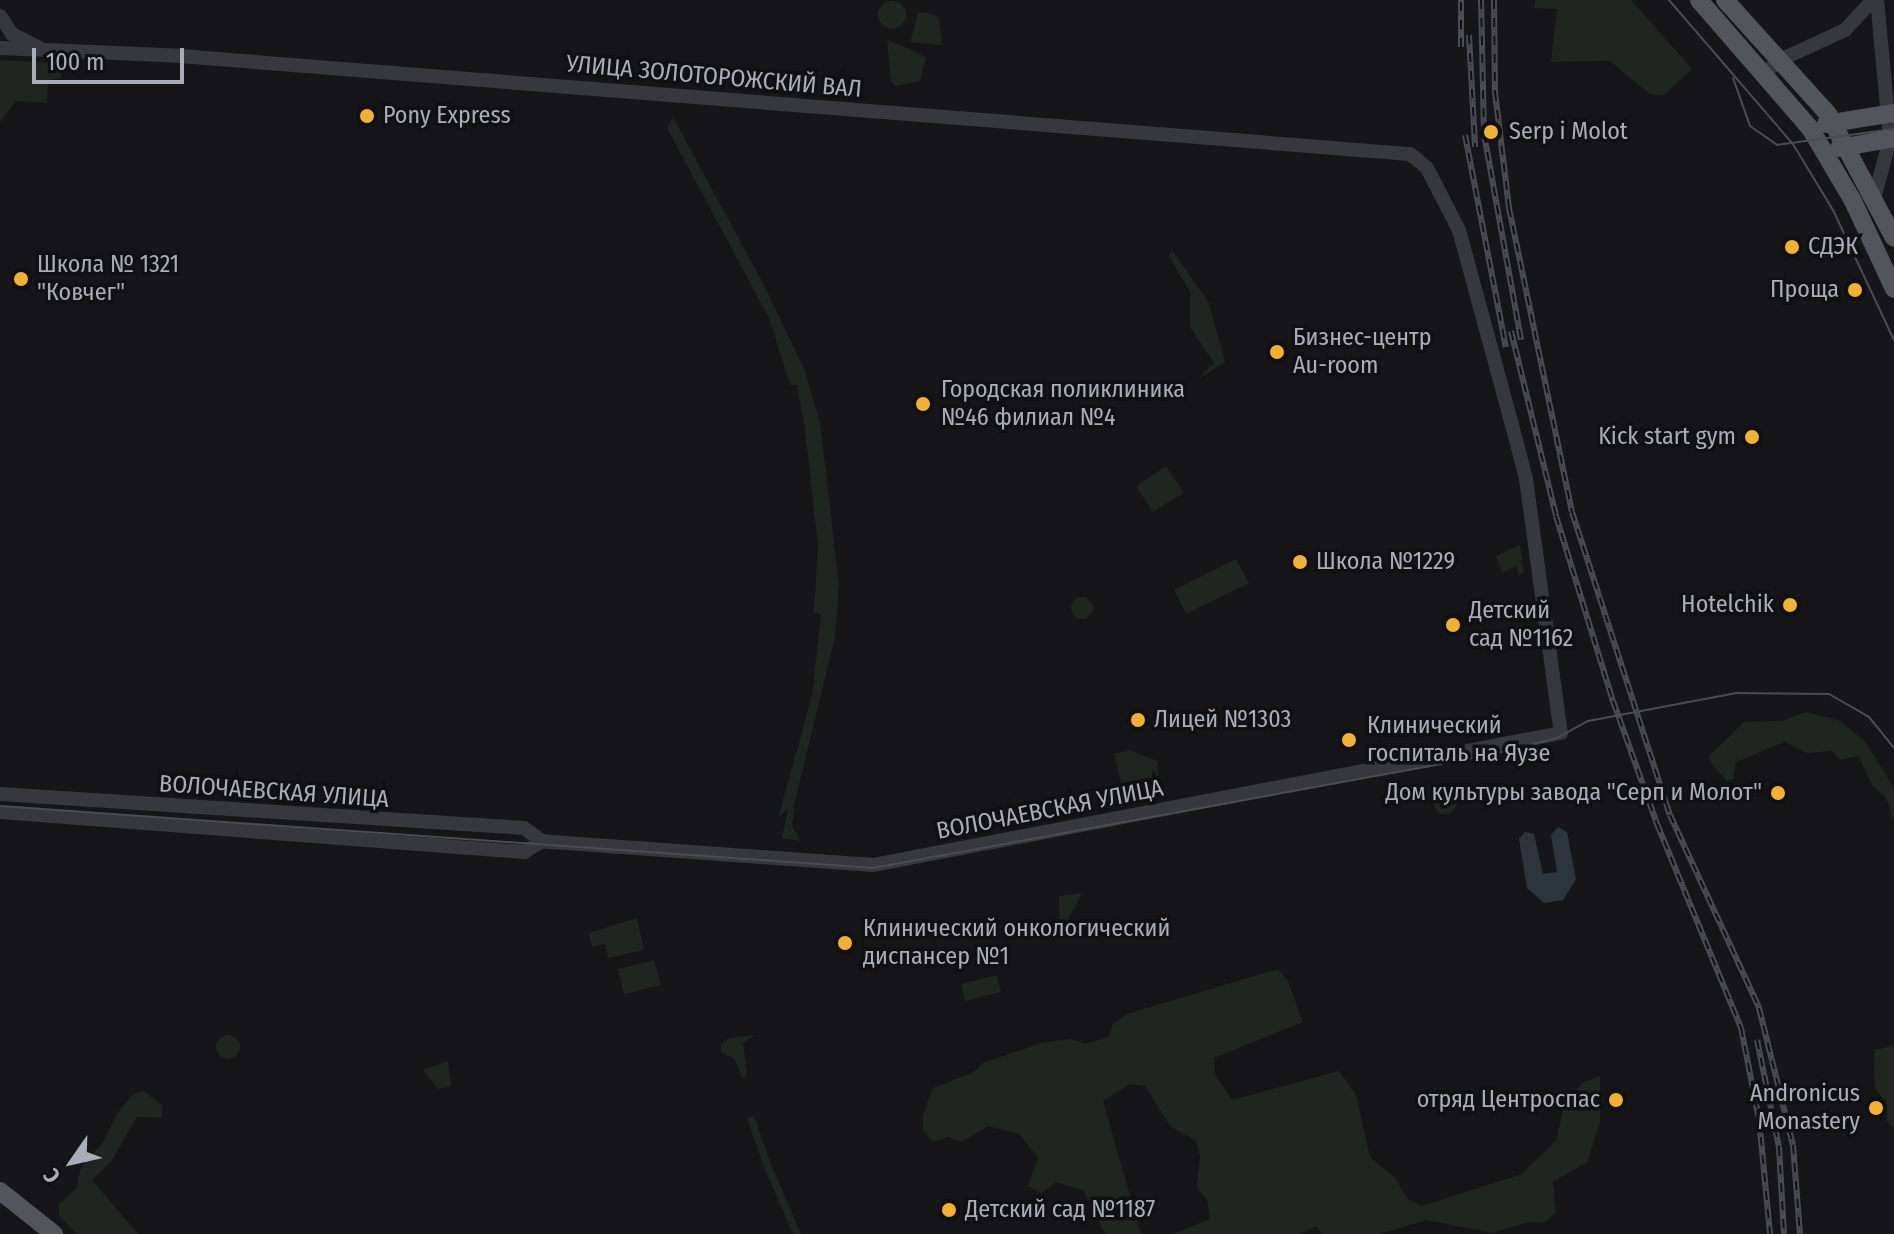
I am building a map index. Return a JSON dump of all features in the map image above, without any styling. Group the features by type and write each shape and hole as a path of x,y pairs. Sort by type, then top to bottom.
{"main road":[{"path":"1699,0 1810,128 1825,151 1894,289"},
{"path":"1725,0 1833,122 1875,195 1894,238"},
{"path":"1810,128 1890,114"},
{"path":"1825,151 1892,138"},
{"path":"0,1191 54,1234"}],"street":[{"path":"1765,73 1780,60 1836,35 1875,0"},
{"path":"1875,0 1892,138 1875,195"},
{"path":"1862,14 1878,37"},
{"path":"0,16 12,34 44,50"},
{"name":"УЛИЦА ЗОЛОТОРОЖСКИЙ ВАЛ","path":"0,48 648,92 1410,154 1422,162 1459,230 1526,479 1561,733"},
{"name":"ВОЛОЧАЕВСКАЯ УЛИЦА","path":"0,794 524,828 542,841 888,863 1561,733"},
{"name":"ВОЛОЧАЕВСКАЯ УЛИЦА","path":"0,812 524,852 542,841"}],"shaded area":[{"path":"1536,0 1631,0 1692,69 1664,95 1651,95 1610,61 1551,62 1557,9 1534,8"},
{"path":"892,1 902,5 906,15 902,25 892,29 882,25 878,15 882,5"},
{"path":"926,12 939,17 942,45 910,42 918,13"},
{"path":"887,39 926,57 920,81 896,86 891,81"},
{"path":"0,60 61,63 61,78 48,80 47,103 16,101 0,122"},
{"path":"673,117 765,287 804,369 820,422 839,584 835,637 795,801 792,827 801,841 782,838 788,808 778,819 812,695 821,615 814,612 818,546 805,429 797,385 790,385 769,318 667,128"},
{"path":"1172,250 1209,303 1225,362 1198,379 1214,363 1190,327 1190,292 1169,256"},
{"path":"1166,466 1184,493 1153,512 1136,486"},
{"path":"1520,545 1524,573 1518,576 1517,566 1502,572 1496,556"},
{"path":"1236,559 1249,583 1186,614 1174,590"},
{"path":"1082,597 1090,600 1093,608 1090,616 1082,619 1074,616 1071,608 1074,600"},
{"path":"1806,712 1838,720 1864,740 1894,788 1894,823 1886,798 1872,785 1859,756 1840,760 1832,751 1807,753 1785,742 1736,762 1733,779 1727,781 1710,762 1709,756 1744,722 1782,721"},
{"path":"1130,750 1157,761 1159,783 1123,789 1114,754"},
{"path":"1440,790 1450,790 1457,797 1457,807 1450,814 1440,814 1433,807 1433,797"},
{"path":"1558,827 1567,832 1576,879 1563,900 1544,903 1527,888 1519,839 1525,832 1534,834 1543,874 1557,872 1551,835"},
{"path":"1082,893 1060,936 1059,896"},
{"path":"637,918 644,950 608,958 605,944 592,947 589,933"},
{"path":"654,960 661,985 624,994 618,969"},
{"path":"1278,969 1288,981 1303,1022 1214,1058 1215,1074 1232,1100 1339,1071 1356,1095 1370,1157 1394,1177 1408,1199 1422,1206 1522,1174 1556,1141 1564,1105 1582,1083 1600,1076 1600,1122 1587,1162 1553,1182 1556,1213 1544,1223 1529,1222 1492,1233 1426,1220 1380,1234 1321,1234 1317,1226 1300,1234 1173,1234 1210,1219 1207,1200 1197,1187 1200,1156 1196,1141 1170,1126 1145,1086 1130,1084 1103,1101 1141,1234 1105,1234 1084,1191 1056,1182 1041,1193 1028,1186 1038,1157 1019,1134 988,1126 962,1142 948,1137 933,1142 923,1131 923,1115 933,1088 972,1073 983,1063 1041,1043 1071,1039 1086,1044 1108,1037 1113,1024 1127,1014"},
{"path":"997,975 1001,992 965,1001 961,984"},
{"path":"228,1035 239,1042 240,1047 233,1058 228,1059 217,1052 216,1047 223,1036"},
{"path":"755,1035 743,1043 747,1073 743,1080 734,1058 721,1053 721,1044 729,1038"},
{"path":"1894,1045 1894,1128 1887,1122 1886,1103 1875,1088 1874,1056 1875,1050"},
{"path":"448,1061 451,1086 438,1089 423,1070"},
{"path":"144,1091 163,1106 161,1118 137,1117 112,1160 92,1180 138,1234 76,1234 59,1215 59,1204 76,1189 81,1167 103,1142 118,1112 133,1094"},
{"path":"754,1116 801,1234 793,1234 764,1167 747,1119"}],"tram line":[{"path":"1669,0 1793,144 1833,210 1894,340"},
{"path":"1733,78 1750,126 1777,145 1894,129"},
{"path":"0,806 873,868 1485,756 1557,738 1588,721 1736,693 1829,694 1869,717 1894,748"}],"railway":[{"path":"1461,0 1461,47"},
{"path":"1481,0 1484,134 1521,340"},
{"path":"1494,0 1495,92 1509,208 1572,512 1670,815 1759,1008 1793,1145 1800,1234"},
{"path":"1469,35 1475,147"},
{"path":"1465,135 1506,347"},
{"path":"1511,331 1556,516 1613,701 1657,824 1741,1028 1759,1119 1770,1234"},
{"path":"1757,1040 1779,1147 1784,1234"}],"place":[{"name":"Pony Express","path":"367,116"},
{"name":"Serp i Molot","path":"1491,132"},
{"name":"СДЭК","path":"1792,247"},
{"name":"Школа № 1321 \"Ковчег\"","path":"21,279"},
{"name":"Проща","path":"1855,290"},
{"name":"Бизнес-центр Au-room","path":"1277,352"},
{"name":"Городская поликлиника №46 филиал №4","path":"923,404"},
{"name":"Kick start gym","path":"1752,437"},
{"name":"Школа №1229","path":"1300,562"},
{"name":"Hotelchik","path":"1790,605"},
{"name":"Детский сад №1162","path":"1453,625"},
{"name":"Лицей №1303","path":"1138,720"},
{"name":"Клинический госпиталь на Яузе","path":"1349,740"},
{"name":"Дом культуры завода \"Серп и Молот\"","path":"1778,793"},
{"name":"Клинический онкологический диспансер №1","path":"845,943"},
{"name":"отряд Центроспас","path":"1616,1100"},
{"name":"Andronicus Monastery","path":"1876,1108"},
{"name":"Детский сад №1187","path":"949,1210"}]}
